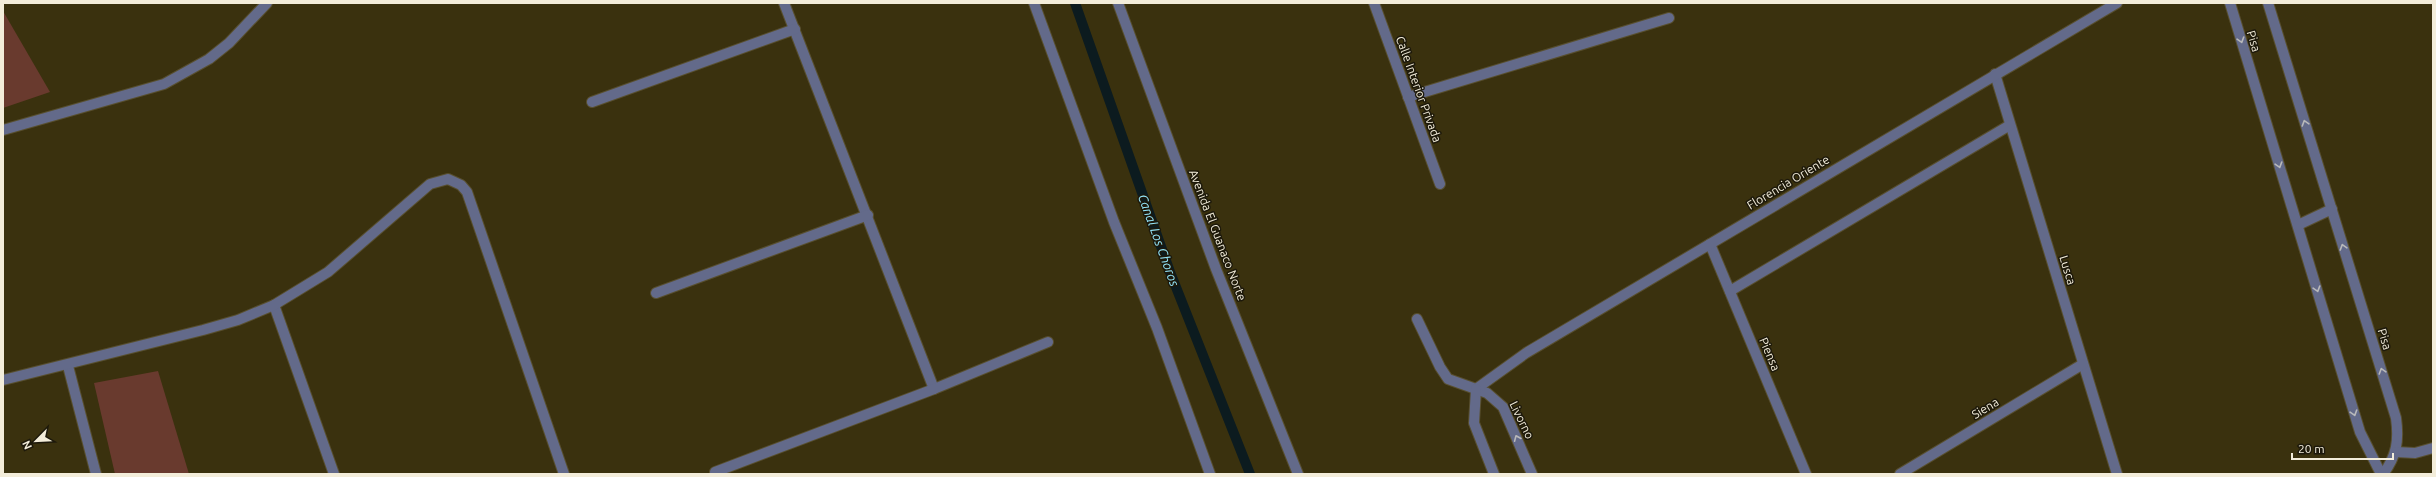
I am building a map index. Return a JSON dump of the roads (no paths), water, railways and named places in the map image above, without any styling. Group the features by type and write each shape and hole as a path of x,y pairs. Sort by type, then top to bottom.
{"street":[{"path":"3,130 164,84 209,59 229,43 267,3"},
{"path":"784,3 868,215 934,389"},
{"path":"1034,3 1114,222 1157,328 1210,474"},
{"name":"Avenida El Guanaco Norte","path":"1118,3 1216,269 1298,474"},
{"name":"Calle Interior Privada","path":"1374,3 1440,184"},
{"name":"Florencia Oriente","path":"1476,389 1526,352 2117,3"},
{"name":"Pisa","path":"2230,3 2360,432 2382,474 2396,452 2399,434 2396,418 2268,3"},
{"path":"1408,97 1669,18"},
{"path":"592,102 795,29"},
{"name":"Lusca","path":"1995,74 2117,474"},
{"path":"1730,291 2010,125"},
{"path":"3,380 68,366 203,330 238,320 274,305 328,272 430,184 442,179 455,181 467,192 564,474"},
{"path":"2298,225 2332,209"},
{"path":"656,293 868,215"},
{"name":"Piensa","path":"1710,244 1806,474"},
{"path":"274,305 334,474"},
{"name":"Livorno","path":"1417,319 1443,373 1458,384 1487,393 1503,407 1532,474"},
{"path":"715,472 934,389 1048,342"},
{"name":"Siena","path":"1900,474 2083,364"},
{"path":"68,366 96,474"},
{"path":"1476,389 1474,423 1494,474"},
{"path":"2396,452 2415,453 2433,448"}],"waterway":[{"name":"Canal Los Choros","path":"1075,3 1170,272 1250,474"}]}
